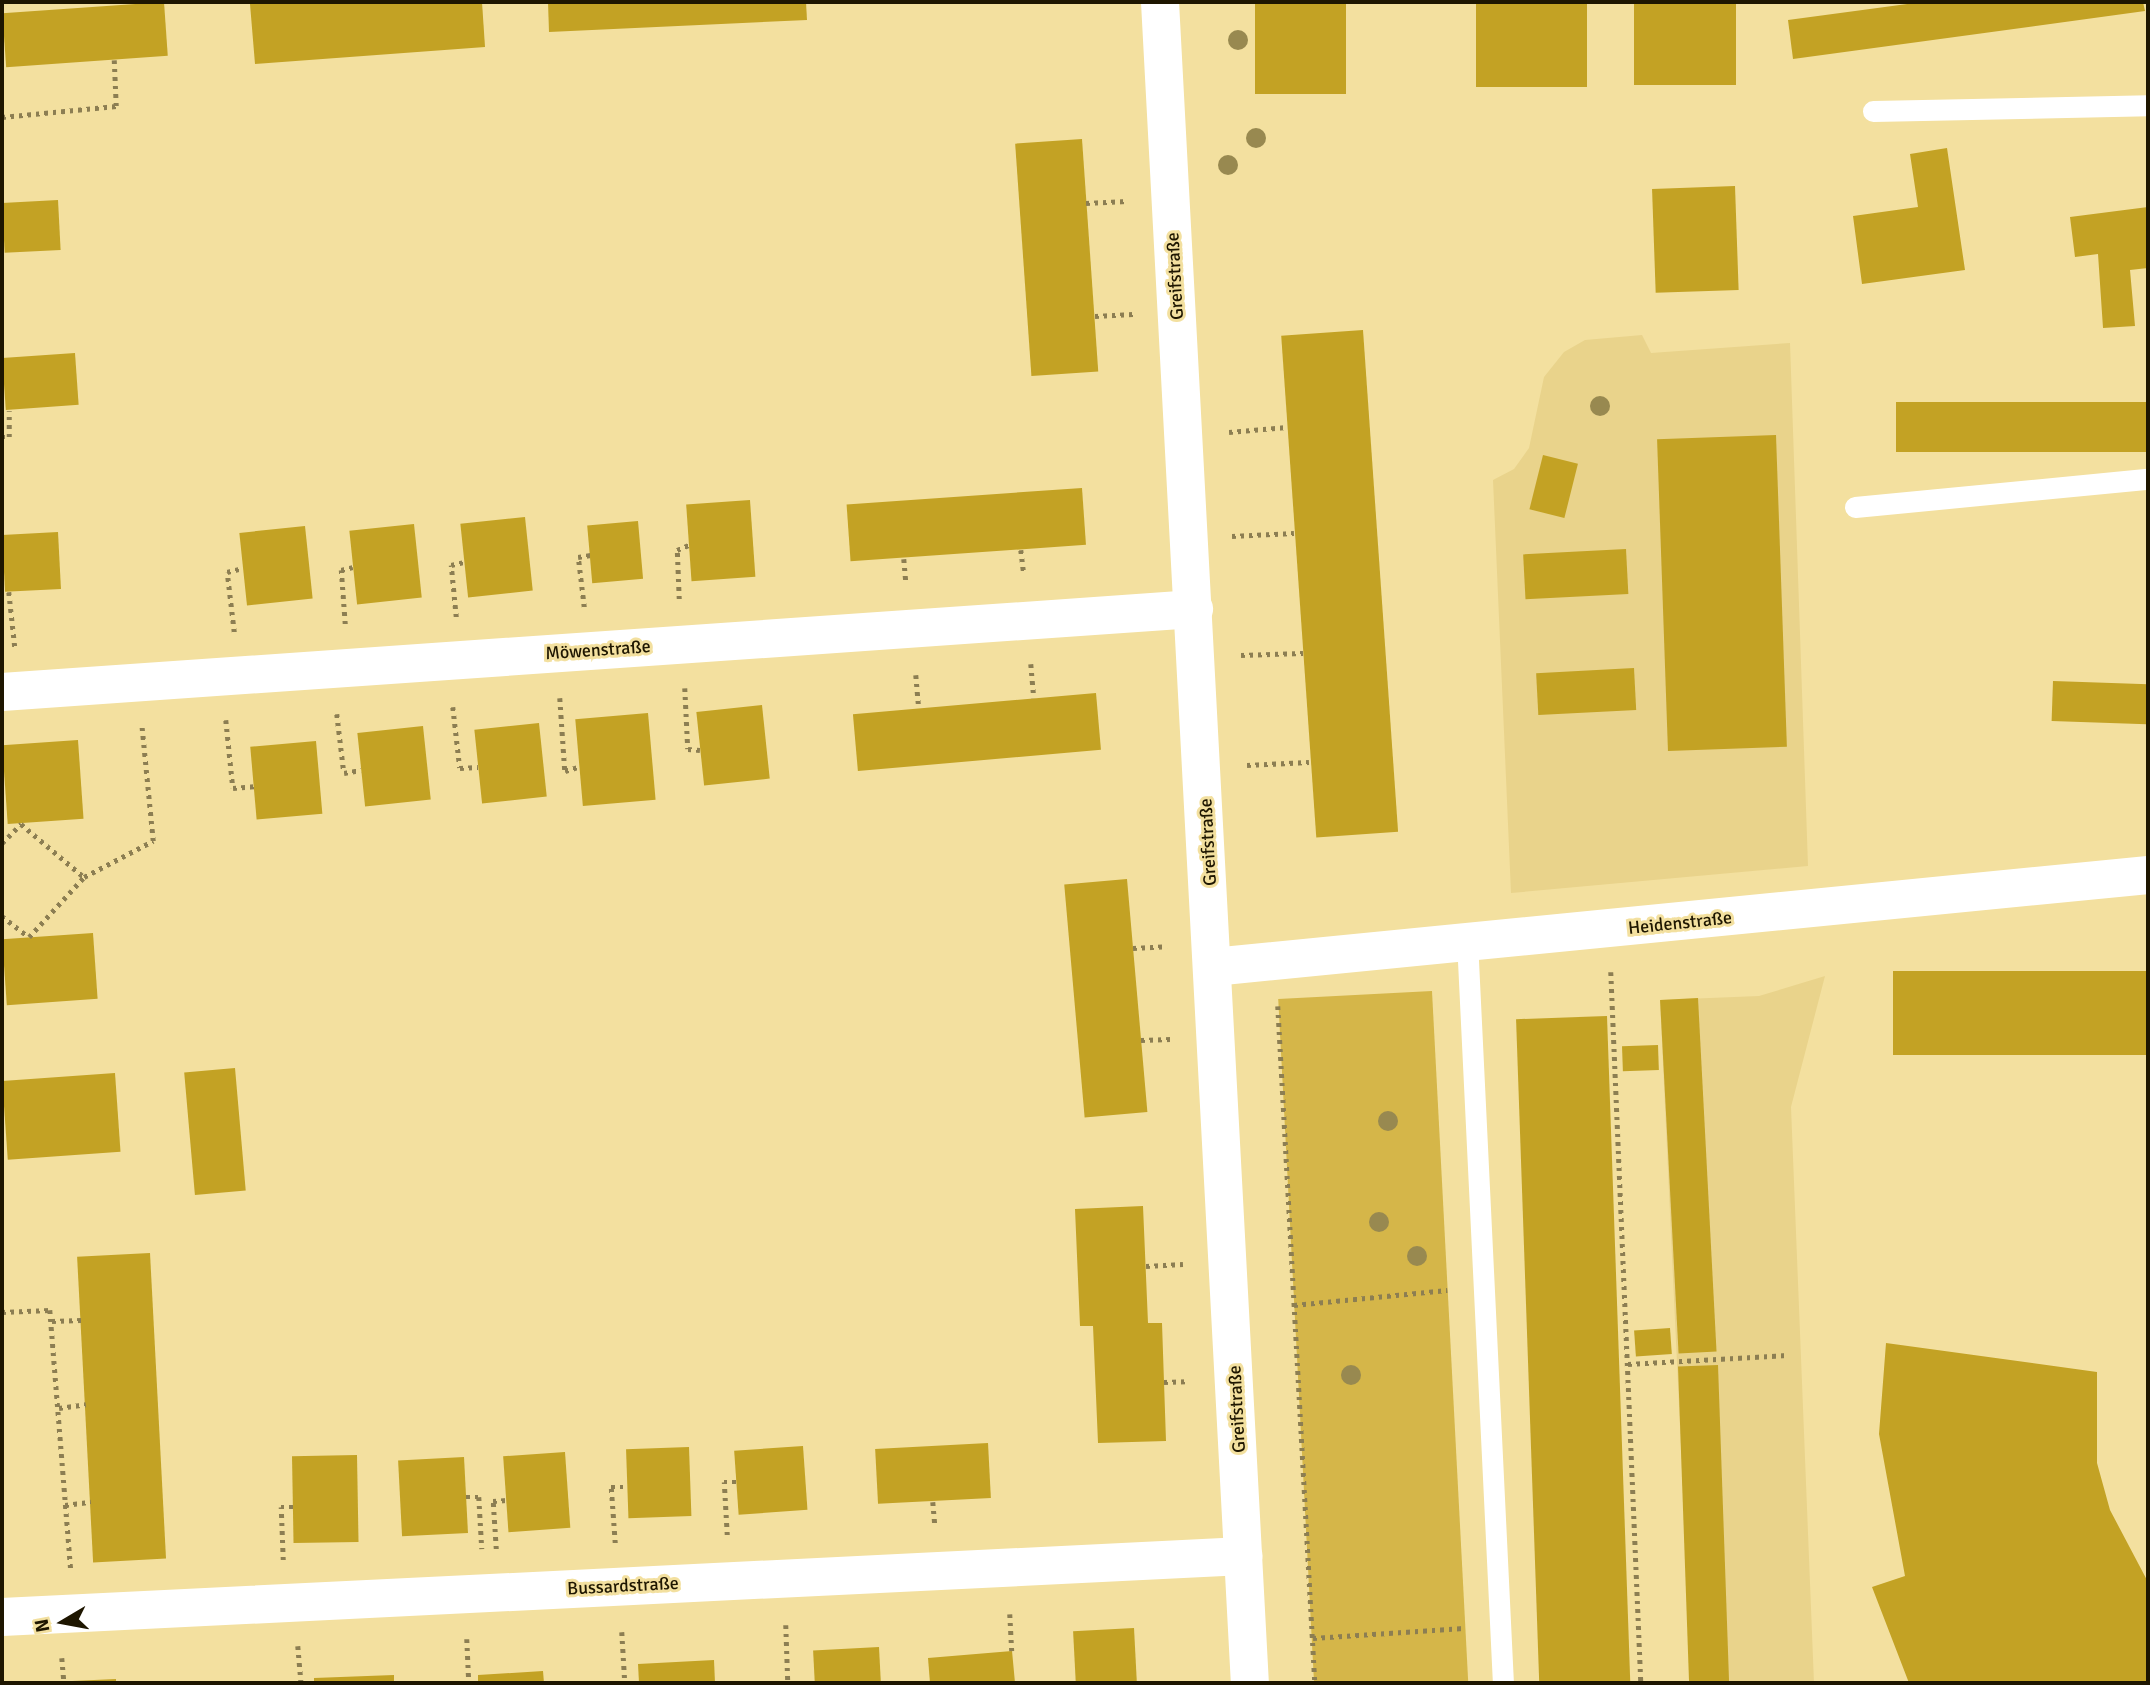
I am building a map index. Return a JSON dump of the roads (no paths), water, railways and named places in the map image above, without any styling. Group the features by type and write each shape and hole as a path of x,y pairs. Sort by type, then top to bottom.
{"street":[{"name":"Greifstraße","path":"1160,2 1250,1683"},
{"name":"Möwenstraße","path":"10,691 1194,609"},
{"name":"Heidenstraße","path":"1213,967 2148,875"},
{"name":"Bussardstraße","path":"2,1617 1244,1556"}],"lane":[{"path":"1873,111 2148,105"},
{"path":"1855,507 2148,479"},
{"path":"1466,940 1503,1683"}]}
